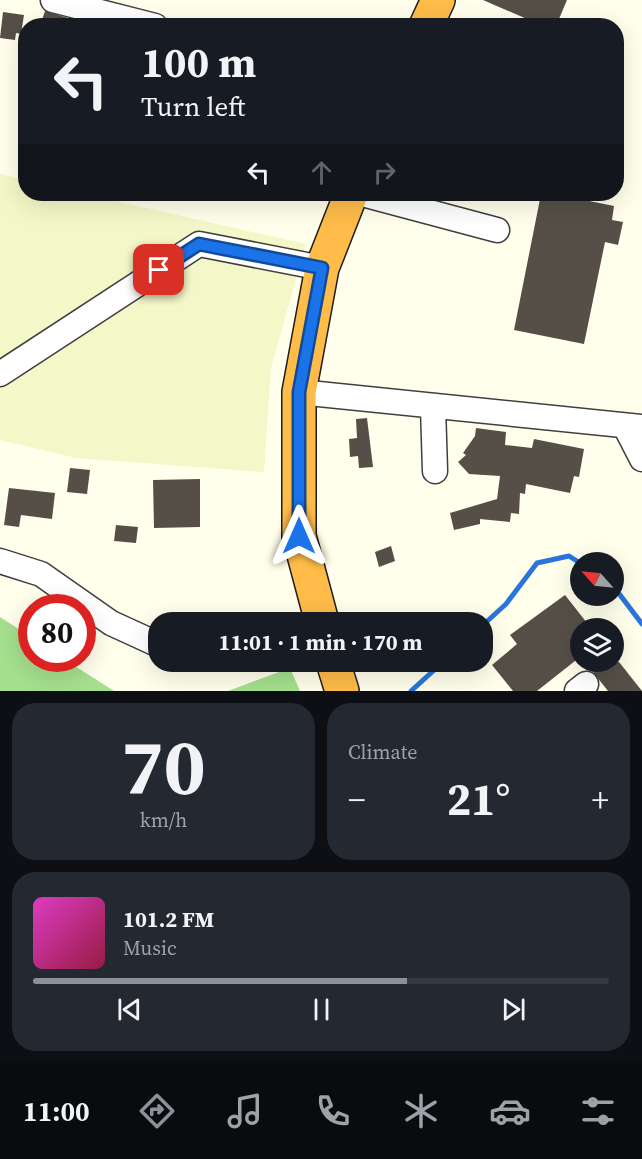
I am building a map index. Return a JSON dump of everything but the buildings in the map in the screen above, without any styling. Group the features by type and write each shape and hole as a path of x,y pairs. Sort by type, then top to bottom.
{"highway":[{"path":"430,18 438,0"},
{"path":"319,612 299,536 299,392 322,268 348,201"},
{"path":"336,672 342,691"}],"street":[{"path":"53,0 124,18"},
{"path":"388,201 497,230"},
{"path":"0,374 199,244 322,268"},
{"path":"299,392 634,427 642,459"},
{"path":"433,407 435,471"},
{"path":"0,561 41,574 111,623 148,640"}],"green space":[{"path":"0,174 18,178 18,201 115,201 306,244 271,368 264,472 76,458 0,440"},
{"path":"0,617 18,629 18,672 84,672 114,691 0,691"},
{"path":"279,672 292,672 300,691 228,691"}],"waterway":[{"path":"493,616 506,604 537,563 570,557"},
{"path":"624,600 642,624"},
{"path":"411,691 432,672"}],"route":[{"path":"159,270 199,244 322,268 299,392 299,536"}]}
